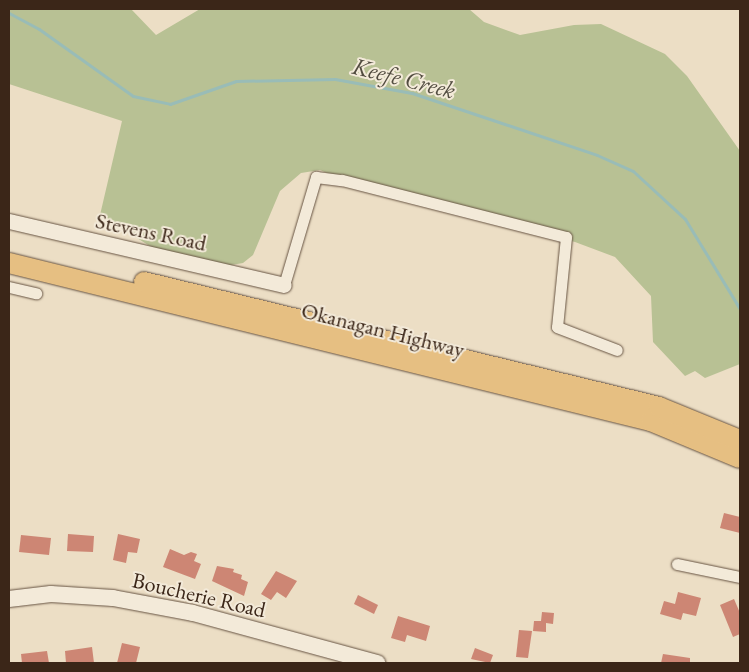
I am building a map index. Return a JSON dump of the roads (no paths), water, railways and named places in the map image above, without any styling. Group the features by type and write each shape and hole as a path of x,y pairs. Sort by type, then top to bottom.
{"highway":[{"name":"Okanagan Highway","path":"9,250 659,407 740,440"},
{"name":"Okanagan Highway","path":"9,263 651,421 740,458"}],"main road":[{"name":"Boucherie Road","path":"9,599 51,594 113,598 194,613 377,663"}],"street":[{"path":"284,286 316,177 342,180 566,237 556,328 617,350"},
{"name":"Stevens Road","path":"9,221 284,286"},
{"path":"9,287 36,293"},
{"path":"677,564 740,577"}],"waterway":[{"name":"Keefe Creek","path":"9,13 39,29 133,96 170,104 236,81 335,79 412,93 597,155 633,171 685,219 740,309"}]}
